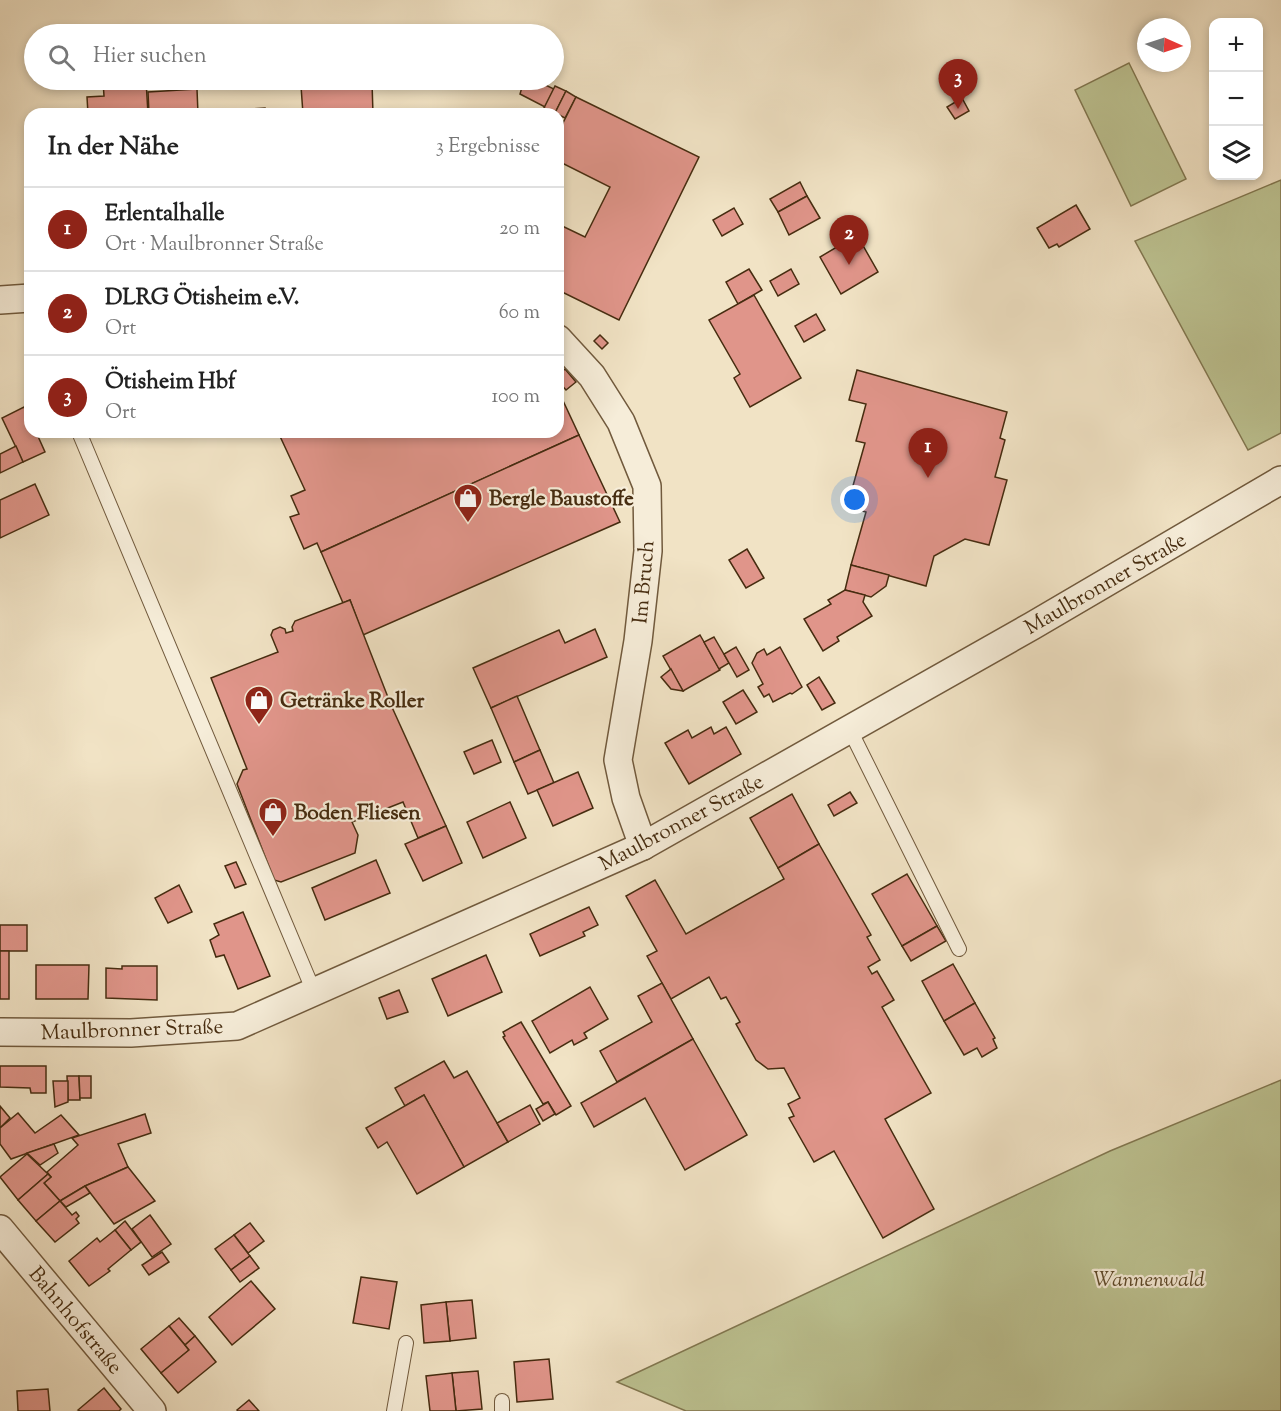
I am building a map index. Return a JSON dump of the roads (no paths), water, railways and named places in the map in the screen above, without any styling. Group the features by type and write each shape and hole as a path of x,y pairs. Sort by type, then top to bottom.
{"street":[{"name":"Im Bruch","path":"564,346 592,376 621,422 647,486 648,551 638,641 618,760 626,798 643,846"},
{"name":"Maulbronner Straße","path":"0,1032 131,1033 237,1026 643,846 1032,626 1281,480"},
{"name":"Bahnhofstraße","path":"0,1229 152,1411"}],"lane":[{"path":"82,438 314,992"},
{"path":"850,730 958,949"},
{"path":"394,1411 406,1343"}],"place":[{"name":"Ötisheim Hbf","path":"958,109"},
{"name":"DLRG Ötisheim e.V.","path":"849,265"},
{"name":"Erlentalhalle","path":"928,478"},
{"name":"Bergle Baustoffe","path":"468,524"},
{"name":"Getränke Roller","path":"259,726"},
{"name":"Boden Fliesen","path":"273,838"}],"park label":[{"name":"Wannenwald","path":"1149,1279"}]}
